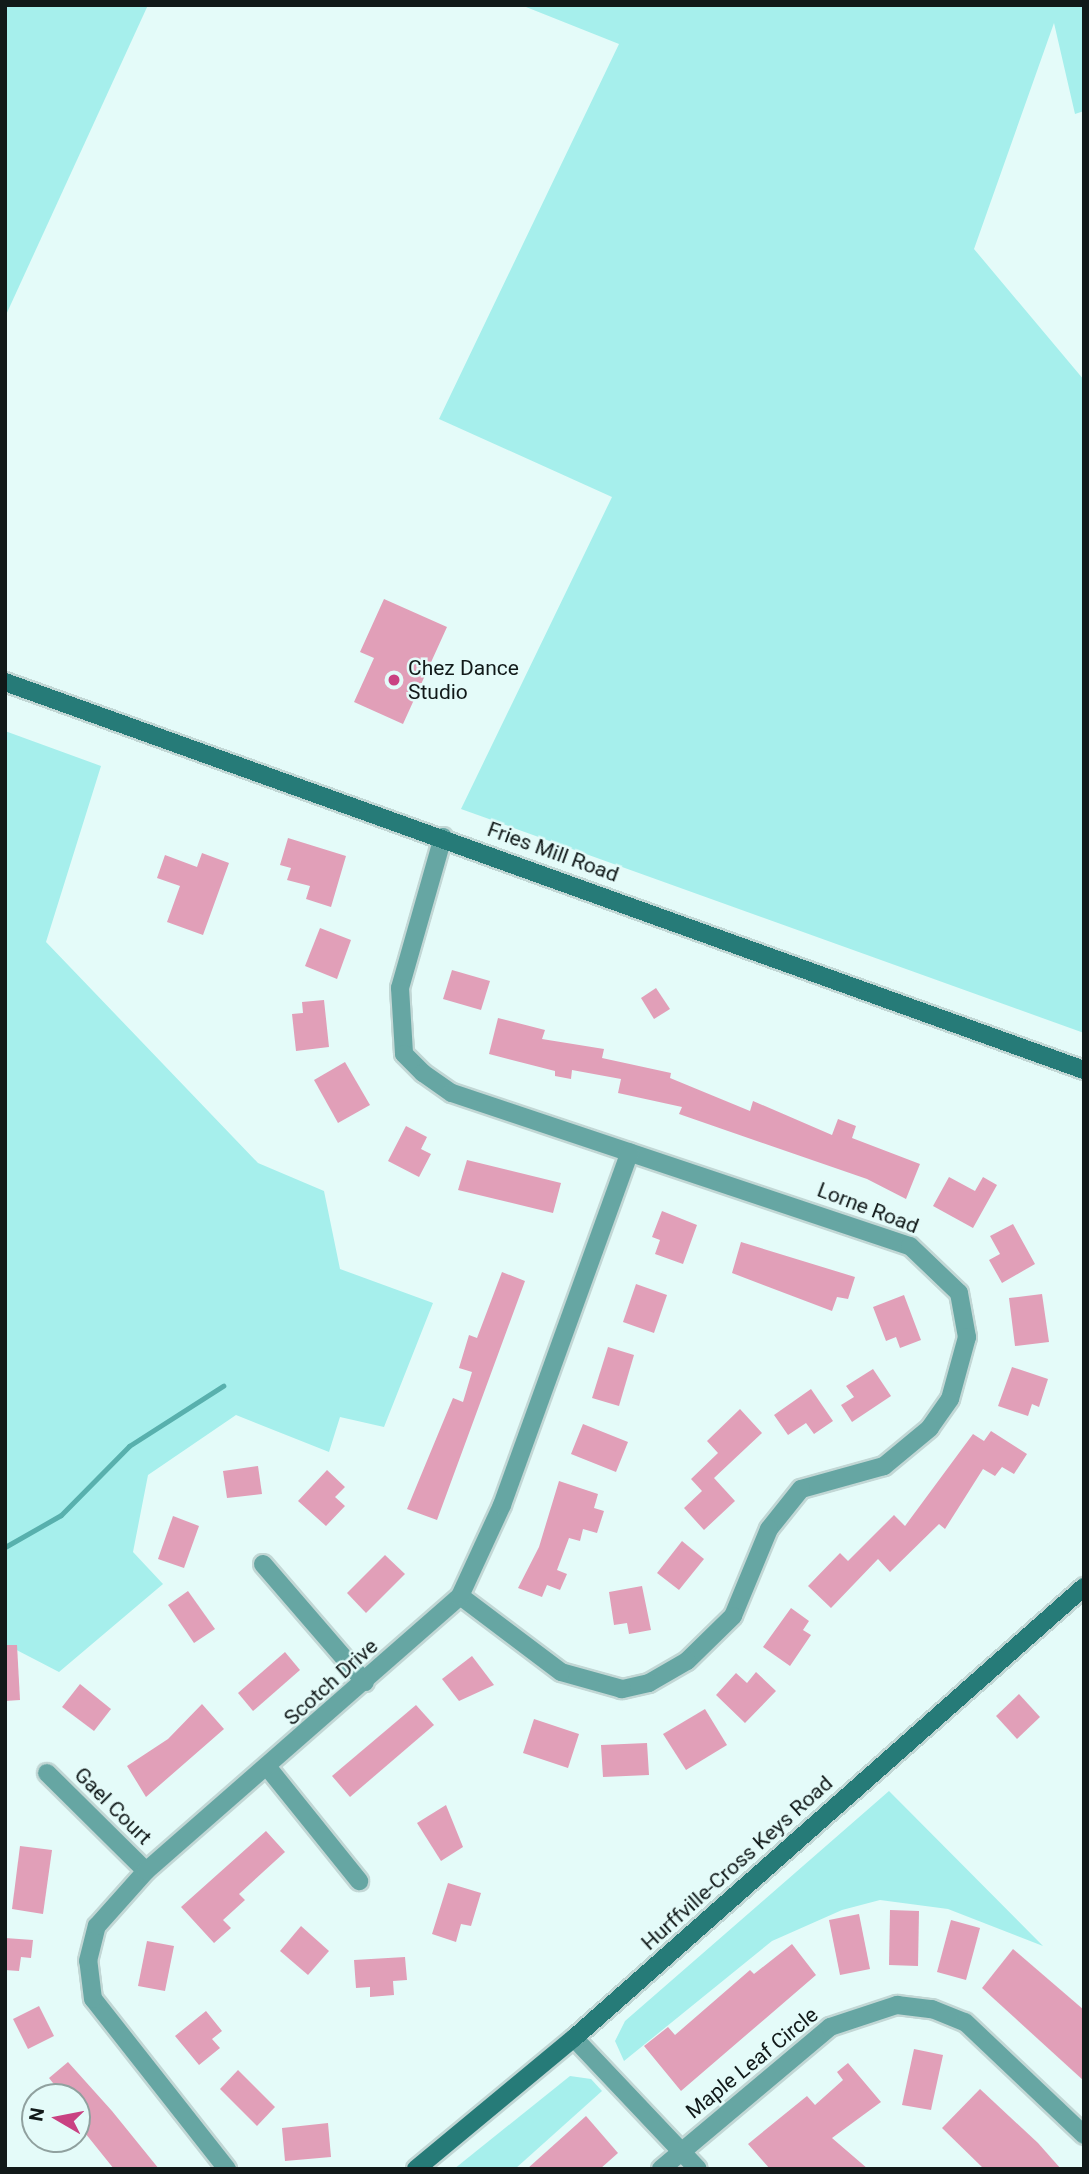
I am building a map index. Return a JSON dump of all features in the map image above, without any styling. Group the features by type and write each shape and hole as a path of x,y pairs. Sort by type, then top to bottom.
{"main road":[{"name":"Fries Mill Road","path":"5,682 443,837 1084,1070"},
{"name":"Hurffville-Cross Keys Road","path":"416,2169 574,2038 1084,1587"}],"street":[{"name":"Lorne Road","path":"443,837 400,988 404,1054 452,1093 910,1246 959,1293 967,1337 963,1367 950,1399 908,1450 884,1466 801,1489 783,1506 733,1616 687,1661 649,1683 622,1689 561,1672 460,1596"},
{"name":"Scotch Drive","path":"227,2169 93,1999 88,1961 97,1926 146,1871 269,1769 460,1596 502,1506 630,1152"},
{"path":"263,1564 365,1682"},
{"path":"269,1769 359,1881"},
{"name":"Gael Court","path":"47,1773 146,1871"},
{"name":"Maple Leaf Circle","path":"660,2169 830,2027 897,2005 932,2009 965,2022 1084,2135"},
{"path":"574,2038 698,2169"}],"shaded area":[{"path":"5,5 148,5 5,317"},
{"path":"521,5 1084,5 1084,111 1075,114 1054,23 974,249 1084,380 1084,1033 461,809 612,497 439,419 619,44"},
{"path":"5,731 101,766 46,942 258,1163 324,1191 340,1269 433,1303 384,1427 340,1417 329,1452 236,1415 148,1475 133,1552 163,1584 59,1672 5,1644"},
{"path":"889,1791 1043,1946 948,1909 880,1900 842,1910 772,1941 624,2061 615,2041 625,2021"},
{"path":"570,2076 591,2079 602,2091 515,2169 454,2169"}],"building":[{"name":"Chez Dance Studio","path":"384,599 447,627 403,724 354,702 374,658 360,652"},
{"path":"288,838 346,856 331,907 306,899 310,886 287,880 291,868 280,865"},
{"path":"202,853 229,863 203,935 167,922 180,886 157,878 165,855 197,867"},
{"path":"320,928 351,940 337,979 305,966"},
{"path":"452,970 490,981 481,1010 443,999"},
{"path":"656,988 670,1009 654,1019 641,998"},
{"path":"324,1000 329,1047 296,1051 292,1014 303,1013 302,1002"},
{"path":"498,1018 545,1030 542,1039 604,1049 602,1058 671,1073 670,1078 750,1111 753,1101 832,1135 838,1119 856,1126 852,1138 920,1164 906,1199 867,1179 679,1114 682,1107 618,1093 621,1079 572,1070 571,1079 555,1076 555,1071 489,1054"},
{"path":"345,1062 370,1105 338,1123 314,1080"},
{"path":"406,1126 427,1137 421,1149 431,1154 419,1177 388,1161"},
{"path":"467,1160 561,1183 553,1213 458,1190"},
{"path":"949,1177 975,1191 983,1177 997,1185 973,1228 933,1206"},
{"path":"662,1211 697,1225 683,1264 655,1254 660,1240 652,1237"},
{"path":"1013,1224 1035,1264 1002,1283 989,1260 1000,1254 990,1236"},
{"path":"741,1242 855,1277 848,1299 837,1297 832,1311 732,1273"},
{"path":"502,1272 525,1281 437,1520 407,1509 453,1398 463,1402 472,1372 459,1368 469,1335 477,1338"},
{"path":"636,1284 667,1295 654,1333 623,1322"},
{"path":"1042,1294 1049,1342 1015,1346 1009,1298"},
{"path":"904,1295 921,1340 900,1348 896,1337 886,1341 873,1307"},
{"path":"608,1347 634,1355 619,1406 592,1398"},
{"path":"1012,1367 1048,1379 1039,1407 1032,1404 1028,1416 998,1406"},
{"path":"873,1369 891,1396 852,1422 841,1405 854,1397 846,1386"},
{"path":"811,1389 833,1421 814,1434 806,1423 788,1435 774,1415"},
{"path":"740,1409 762,1433 714,1478 735,1501 704,1530 684,1508 702,1491 691,1479 718,1453 707,1441"},
{"path":"583,1424 628,1442 616,1472 571,1454"},
{"path":"991,1431 1027,1454 1014,1474 1002,1467 995,1476 983,1469 945,1529 939,1524 890,1572 878,1559 831,1608 808,1586 840,1553 848,1561 894,1515 905,1526 973,1434 984,1441"},
{"path":"258,1466 262,1494 227,1498 223,1471"},
{"path":"327,1470 345,1487 335,1497 345,1506 326,1526 298,1501"},
{"path":"559,1481 598,1494 594,1508 604,1511 597,1533 583,1529 580,1541 569,1538 557,1570 567,1574 560,1590 547,1585 542,1597 518,1588 539,1547"},
{"path":"173,1516 199,1526 184,1568 158,1559"},
{"path":"682,1541 704,1559 679,1590 657,1573"},
{"path":"385,1555 405,1574 366,1613 347,1593"},
{"path":"642,1586 651,1630 629,1634 627,1623 614,1625 609,1592"},
{"path":"188,1591 215,1629 194,1643 168,1605"},
{"path":"791,1608 809,1621 803,1630 811,1635 790,1666 763,1647"},
{"path":"5,1645 17,1645 20,1700 5,1701"},
{"path":"285,1652 300,1670 253,1711 238,1693"},
{"path":"472,1656 494,1685 459,1701 442,1679"},
{"path":"756,1672 776,1691 745,1723 716,1695 736,1673 747,1683"},
{"path":"80,1684 111,1709 94,1731 62,1707"},
{"path":"1019,1694 1040,1717 1017,1739 996,1716"},
{"path":"202,1704 224,1729 146,1797 127,1766 168,1739"},
{"path":"416,1705 434,1725 350,1797 332,1776"},
{"path":"705,1709 727,1745 686,1770 663,1734"},
{"path":"534,1719 579,1734 568,1768 523,1753"},
{"path":"647,1743 649,1775 603,1777 601,1745"},
{"path":"446,1805 463,1847 441,1861 417,1823"},
{"path":"266,1831 285,1852 239,1894 245,1900 223,1920 231,1928 214,1943 181,1907"},
{"path":"20,1846 52,1850 43,1914 12,1909"},
{"path":"448,1883 481,1893 471,1926 461,1924 456,1942 432,1934"},
{"path":"890,1910 919,1911 918,1966 889,1965"},
{"path":"859,1914 870,1969 840,1975 829,1920"},
{"path":"951,1920 980,1928 966,1980 937,1972"},
{"path":"301,1926 329,1951 308,1975 280,1951"},
{"path":"5,1938 33,1940 31,1958 21,1957 19,1971 5,1970"},
{"path":"147,1941 174,1946 165,1991 138,1986"},
{"path":"792,1944 816,1975 681,2091 644,2046 668,2027 675,2035 750,1970 754,1974"},
{"path":"1013,1949 1084,2010 1084,2081 982,1988"},
{"path":"405,1957 407,1980 393,1981 394,1995 370,1997 370,1987 356,1988 354,1960"},
{"path":"39,2006 54,2036 28,2049 13,2019"},
{"path":"206,2011 222,2031 212,2039 220,2048 199,2065 175,2036"},
{"path":"914,2049 943,2055 931,2110 902,2105"},
{"path":"68,2062 87,2083 53,2083 49,2078"},
{"path":"848,2063 881,2102 832,2138 868,2169 770,2169 748,2144 807,2096 815,2105 843,2080 837,2072"},
{"path":"238,2070 275,2107 257,2126 220,2089"},
{"path":"91,2088 159,2169 114,2169 91,2140"},
{"path":"980,2089 1038,2143 1061,2169 984,2169 942,2128"},
{"path":"586,2116 618,2153 600,2169 527,2169"},
{"path":"328,2123 331,2157 285,2161 282,2128"}],"waterway":[{"path":"5,1547 61,1515 129,1446 223,1386"}],"place":[{"name":"Chez Dance Studio","path":"394,680"}]}
